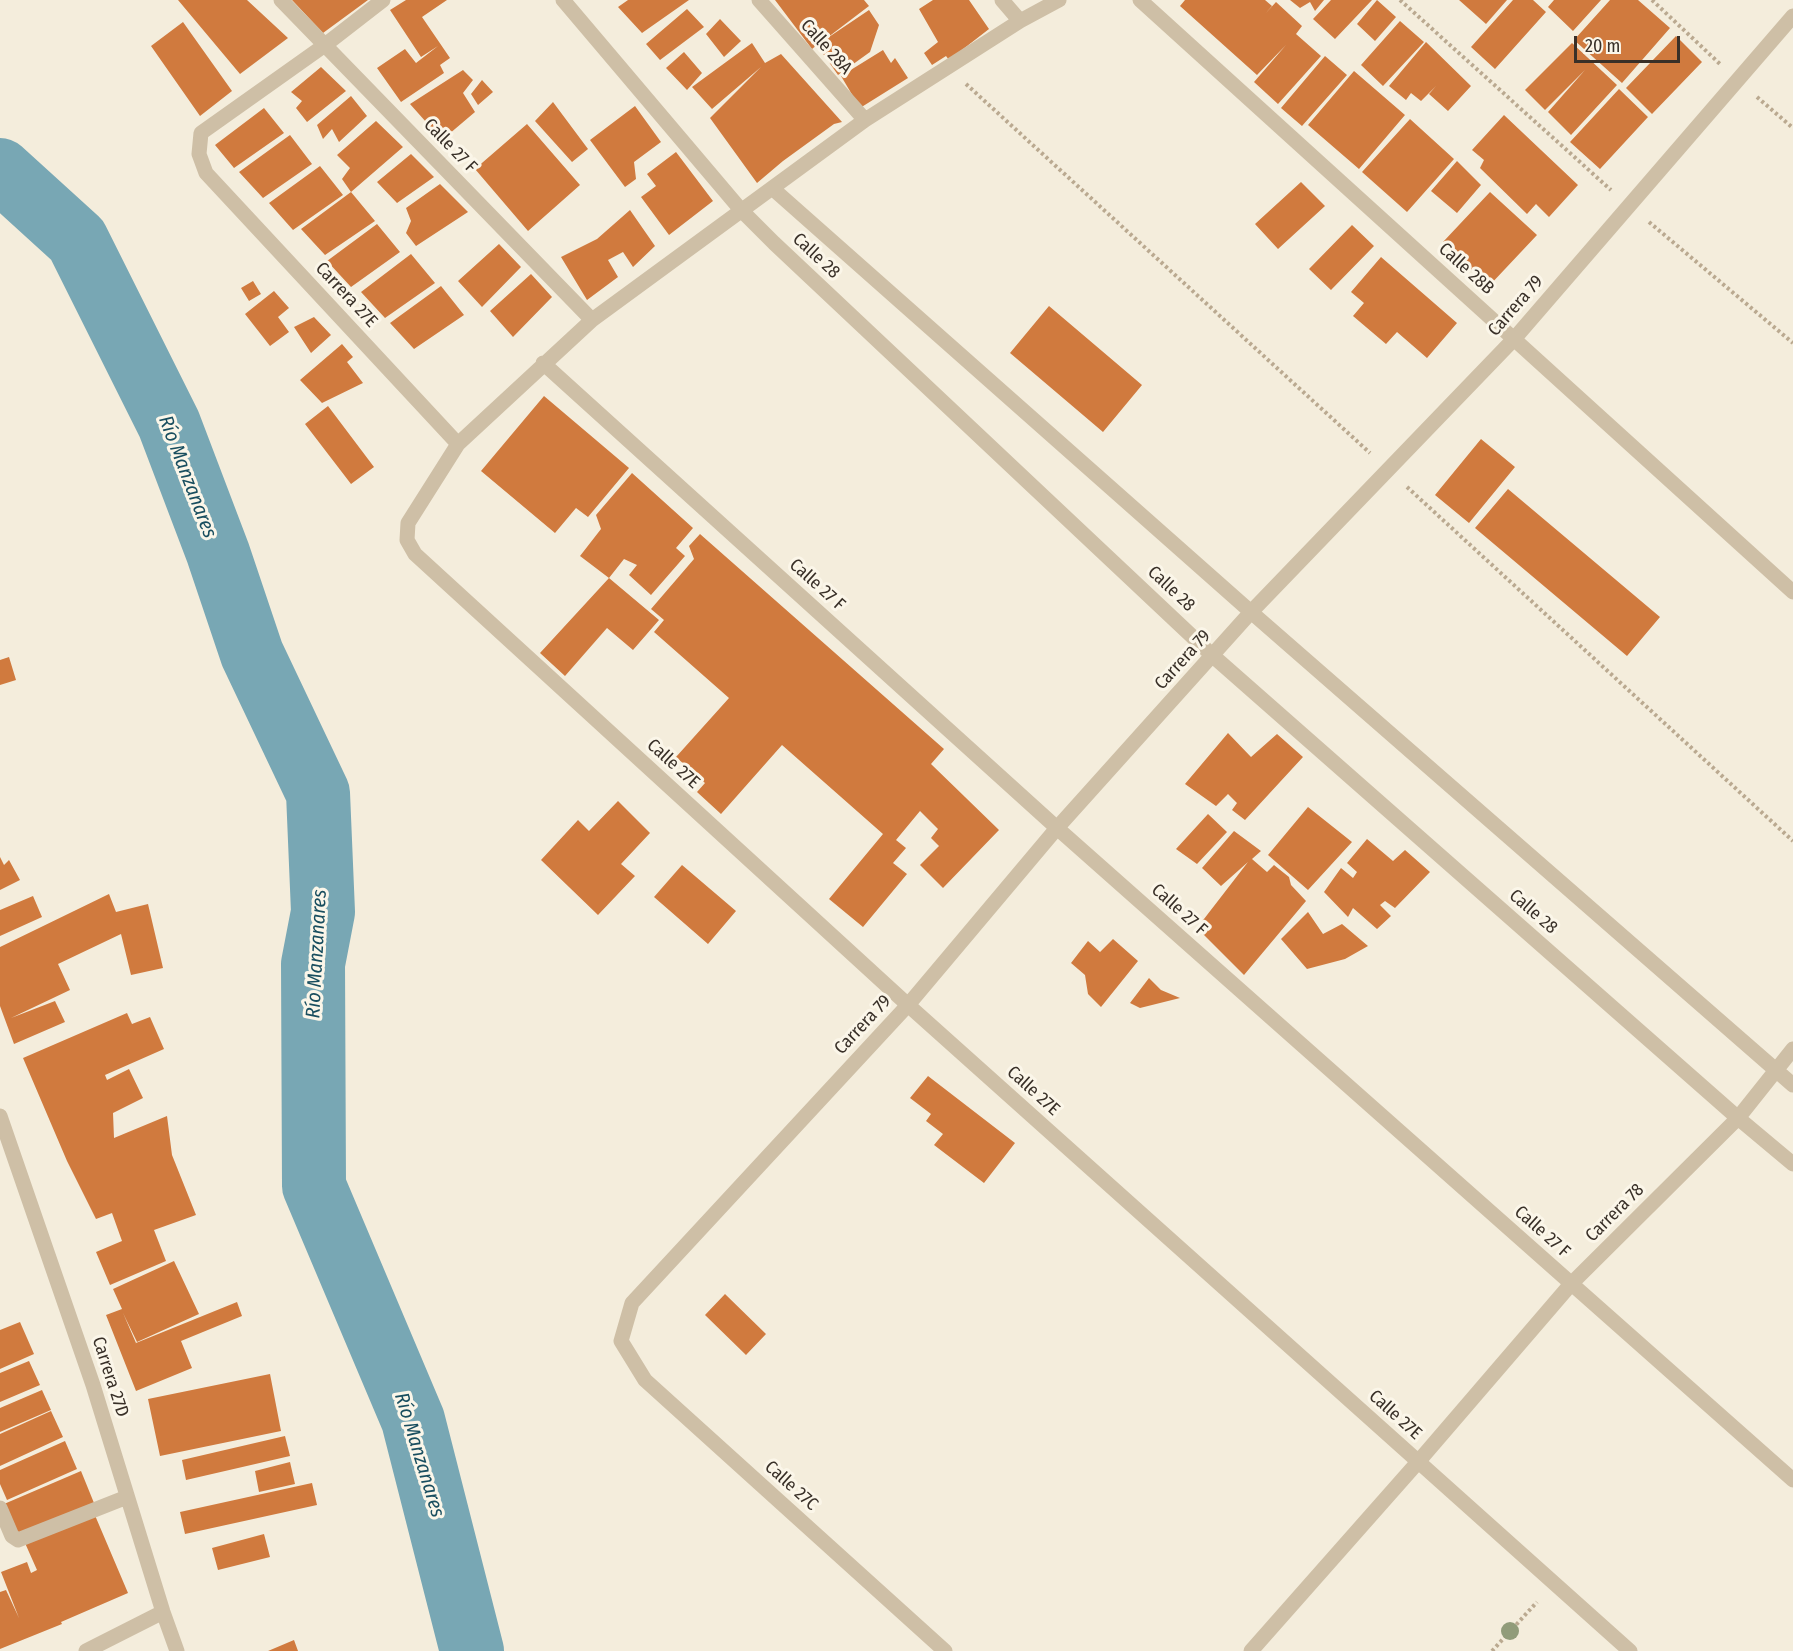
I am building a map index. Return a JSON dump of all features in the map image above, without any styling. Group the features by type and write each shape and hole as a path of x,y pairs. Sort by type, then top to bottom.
{"street":[{"name":"Calle 27 F","path":"281,0 592,320"},
{"path":"325,45 383,0"},
{"name":"Calle 28","path":"563,0 741,210 1213,656 1793,1164"},
{"name":"Calle 28A","path":"759,0 865,120"},
{"path":"1002,0 1020,21"},
{"path":"458,444 592,320 865,120 1020,21 1059,0"},
{"name":"Calle 28B","path":"1140,0 1793,592"},
{"name":"Carrera 79","path":"621,1341 632,1303 908,1005 1057,828 1251,612 1514,339 1793,16"},
{"name":"Carrera 27E","path":"325,45 201,133 199,154 206,173 458,444"},
{"name":"Calle 28","path":"772,188 1251,612 1793,1085"},
{"name":"Calle 27 F","path":"543,363 1057,828 1793,1480"},
{"name":"Calle 27E","path":"458,444 408,523 407,540 415,555 908,1005 1630,1651"},
{"name":"Carrera 78","path":"1251,1651 1419,1462 1571,1284 1738,1118 1793,1049"},
{"name":"Carrera 27D","path":"0,1116 89,1374 177,1651"},
{"name":"Calle 27C","path":"621,1341 645,1380 945,1651"},
{"path":"0,1508 12,1536 18,1540 127,1497"},
{"path":"86,1651 163,1612"}],"path":[{"path":"1400,0 1629,206 1793,344"},
{"path":"1492,1651 1554,1583"}],"building":[{"path":"178,0 247,0 288,38 240,74"},
{"path":"292,0 368,0 323,33"},
{"path":"406,0 447,0 422,17 450,58 440,65 444,73 401,102 377,68 405,49 416,63 438,46 421,57 390,10"},
{"path":"628,0 689,0 642,33 618,7"},
{"path":"775,0 864,0 869,6 823,41 869,10 879,25 870,52 838,75 817,45 812,49"},
{"path":"933,0 969,0 989,29 949,60 946,56 932,65 924,53 938,42 919,9"},
{"path":"1185,0 1265,0 1272,6 1265,14 1276,2 1302,26 1296,34 1321,56 1278,104 1254,82 1286,45 1257,75 1180,6"},
{"path":"1290,0 1324,0 1315,11 1310,2 1300,8"},
{"path":"1331,0 1372,0 1335,39 1313,19"},
{"path":"1377,0 1396,17 1375,41 1357,24"},
{"path":"1459,0 1507,0 1486,24"},
{"path":"1513,0 1533,0 1546,12 1495,69 1471,47"},
{"path":"1554,0 1601,0 1573,31 1548,7"},
{"path":"1610,0 1638,0 1670,28 1622,83 1574,40"},
{"path":"687,9 704,27 660,60 646,44"},
{"path":"720,19 741,41 724,57 706,34"},
{"path":"1400,21 1424,42 1383,86 1361,65"},
{"path":"183,22 232,91 200,116 151,46"},
{"path":"1676,36 1702,62 1652,114 1626,88"},
{"path":"1426,42 1471,86 1448,111 1429,94 1436,86 1421,101 1411,93 1406,100 1389,86"},
{"path":"752,43 765,63 781,54 842,122 834,124 757,183 710,118 761,67 712,109 692,87"},
{"path":"1572,43 1617,85 1571,135 1548,112 1585,70 1545,110 1525,90"},
{"path":"883,50 891,63 895,58 908,78 860,108 841,76"},
{"path":"684,52 702,73 687,90 666,68"},
{"path":"1325,56 1347,75 1302,126 1281,108"},
{"path":"321,67 346,91 307,122 296,108 302,101 291,92"},
{"path":"463,70 473,80 463,93 475,112 442,140 410,104"},
{"path":"1354,71 1405,115 1359,169 1308,125"},
{"path":"482,80 493,92 478,105 471,94"},
{"path":"1619,89 1648,117 1600,169 1570,142"},
{"path":"351,96 367,116 339,142 332,129 323,139 317,125"},
{"path":"553,102 588,149 572,162 535,121"},
{"path":"635,106 661,142 634,162 636,179 625,187 590,140"},
{"path":"264,108 284,133 234,168 215,145"},
{"path":"1504,115 1578,185 1549,217 1536,204 1527,214 1480,168 1484,160 1472,150"},
{"path":"1410,119 1454,159 1407,212 1362,172"},
{"path":"376,121 403,147 351,192 342,179 350,168 337,155"},
{"path":"527,124 580,185 528,231 475,169"},
{"path":"290,135 312,164 263,198 239,172"},
{"path":"676,152 713,201 669,235 641,197 656,186 647,174"},
{"path":"411,154 434,177 397,203 377,182"},
{"path":"1457,161 1481,185 1457,213 1431,191"},
{"path":"320,166 343,195 293,230 269,203"},
{"path":"1301,182 1325,206 1278,249 1255,224"},
{"path":"440,184 468,212 416,246 406,233 411,221 406,208"},
{"path":"351,192 375,221 325,255 301,229"},
{"path":"1490,192 1537,235 1489,286 1443,242"},
{"path":"630,210 655,246 633,267 623,252 608,260 618,277 587,300 561,257 597,239"},
{"path":"377,224 400,252 351,287 327,261"},
{"path":"1352,225 1374,246 1331,290 1309,269"},
{"path":"499,244 521,267 482,307 458,281"},
{"path":"411,254 435,283 385,318 361,292"},
{"path":"1381,257 1457,323 1427,358 1397,332 1386,344 1353,316 1364,303 1351,292"},
{"path":"531,274 552,297 513,337 490,311"},
{"path":"253,281 261,294 249,301 241,288"},
{"path":"441,286 464,315 414,349 390,323"},
{"path":"274,291 289,308 278,317 289,332 270,346 245,314"},
{"path":"1049,306 1142,385 1103,432 1010,353"},
{"path":"314,317 331,335 311,353 294,327"},
{"path":"342,344 353,357 347,362 363,383 322,403 300,380"},
{"path":"544,396 629,468 588,517 576,508 555,533 481,471"},
{"path":"328,406 374,467 351,484 305,424"},
{"path":"1481,439 1515,467 1469,523 1435,495"},
{"path":"632,473 693,528 676,548 685,556 651,595 629,575 637,565 624,559 609,578 580,556 601,529 596,515"},
{"path":"1508,489 1660,617 1627,656 1475,528"},
{"path":"700,534 944,749 931,764 999,830 943,888 920,865 939,846 931,838 938,829 920,811 896,840 906,848 893,863 907,874 863,927 829,899 883,834 782,745 721,814 697,792 705,783 676,757 729,698 654,632 664,620 651,609 694,559 689,546"},
{"path":"609,578 659,620 633,650 607,628 565,676 540,653"},
{"path":"9,657 16,680 0,685 0,660"},
{"path":"1228,733 1251,757 1277,734 1303,757 1245,820 1232,810 1237,803 1228,794 1216,806 1185,784"},
{"path":"618,801 650,833 621,864 635,876 598,915 541,860 578,820 589,831"},
{"path":"1308,807 1352,842 1308,890 1268,855"},
{"path":"1208,814 1227,832 1197,864 1176,849"},
{"path":"1234,831 1261,851 1252,859 1267,872 1274,865 1289,877 1291,885 1306,901 1244,975 1197,928 1248,862 1221,886 1202,868"},
{"path":"1367,839 1393,861 1405,850 1430,872 1395,908 1385,901 1380,905 1391,916 1377,929 1353,908 1348,917 1324,892 1341,868 1353,878 1357,872 1347,863"},
{"path":"0,857 4,865 9,860 20,880 0,890"},
{"path":"682,865 736,911 708,944 654,897"},
{"path":"109,894 116,912 148,904 163,968 131,975 121,934 58,964 70,990 11,1018 55,1001 65,1022 14,1044 0,1006 0,947"},
{"path":"33,896 42,917 0,936 0,910"},
{"path":"1308,912 1323,934 1342,924 1368,946 1345,959 1307,969 1281,939"},
{"path":"1113,939 1138,961 1101,1007 1088,994 1085,975 1071,963 1088,941 1100,952"},
{"path":"1149,978 1161,990 1180,998 1140,1008 1130,1003"},
{"path":"127,1013 132,1024 150,1017 164,1049 105,1075 107,1080 129,1069 143,1098 113,1113 114,1138 167,1116 172,1155 196,1215 154,1230 166,1261 110,1285 96,1252 122,1241 112,1213 96,1219 67,1161 23,1058"},
{"path":"928,1076 1015,1143 984,1183 934,1145 943,1134 926,1121 931,1114 910,1098"},
{"path":"174,1261 199,1314 137,1342 123,1313 136,1343 237,1302 242,1316 181,1341 192,1368 136,1391 106,1315 122,1309 113,1289"},
{"path":"725,1294 766,1334 746,1355 705,1315"},
{"path":"20,1322 34,1354 0,1369 0,1330"},
{"path":"29,1361 40,1385 0,1402 0,1373"},
{"path":"270,1374 281,1431 160,1456 148,1399"},
{"path":"42,1390 51,1410 0,1432 0,1408"},
{"path":"51,1411 63,1437 0,1466 0,1434"},
{"path":"285,1436 290,1456 186,1480 182,1460"},
{"path":"65,1441 77,1469 7,1500 0,1484 0,1470"},
{"path":"290,1462 295,1484 259,1492 255,1471"},
{"path":"81,1471 94,1503 17,1536 4,1504"},
{"path":"312,1483 317,1505 185,1534 180,1512"},
{"path":"94,1513 128,1593 61,1622 62,1624 0,1649 0,1592 6,1590 19,1618 1,1572 27,1562 31,1573 37,1570 25,1543"},
{"path":"264,1534 270,1557 218,1570 212,1548"},
{"path":"294,1640 298,1651 268,1651"}],"waterway":[{"name":"Río Manzanares","path":"0,170 77,240 169,424 218,553 252,654 318,793 323,912 313,964 314,1186 413,1420 472,1651"}]}
